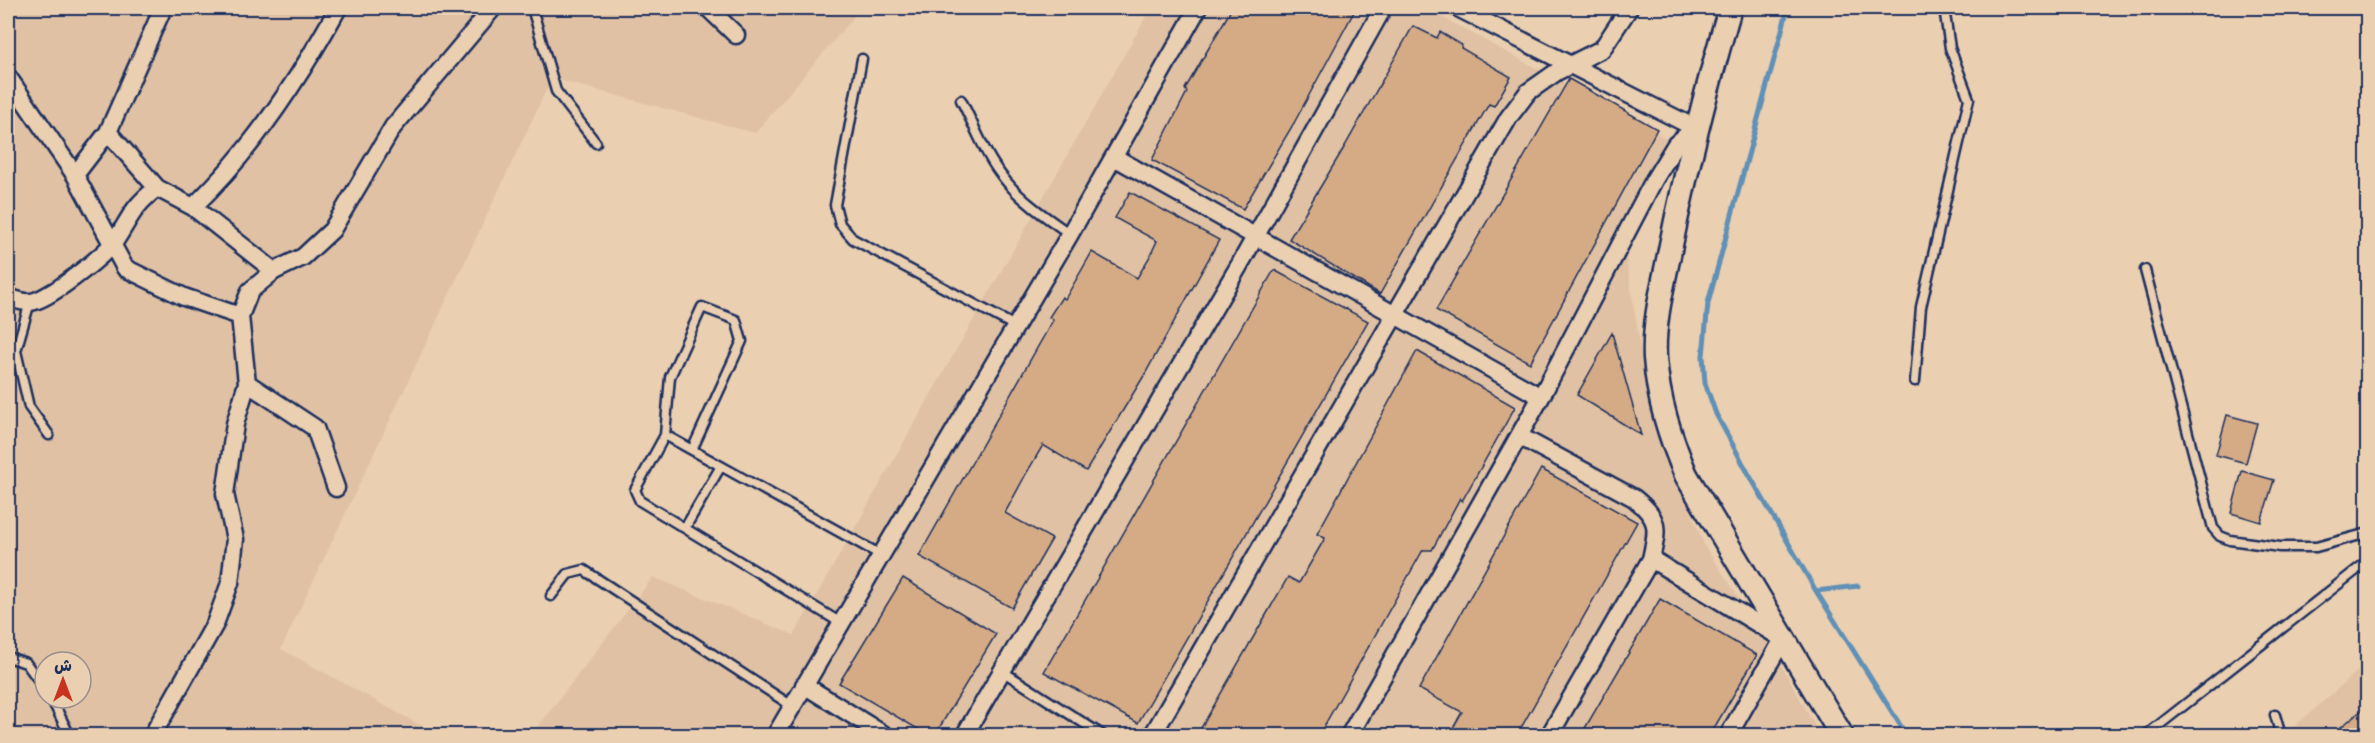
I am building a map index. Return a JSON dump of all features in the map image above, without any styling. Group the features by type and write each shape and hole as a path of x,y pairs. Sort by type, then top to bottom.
{"street":[{"path":"75,175 108,132 163,8"},
{"path":"193,207 243,151 302,70 338,8"},
{"path":"152,735 215,624 230,583 235,539 225,494 236,424 247,383 240,316 250,291 274,271 303,257 332,230 382,151 393,127 493,8"},
{"path":"708,8 736,34"},
{"path":"775,735 1070,234 1198,8"},
{"path":"964,735 1256,236 1383,8"},
{"path":"1458,8 1695,128"},
{"path":"1152,735 1509,117 1528,92 1569,66 1602,49 1629,8"},
{"path":"1730,8 1695,128 1656,324 1658,387 1671,437 1686,476 1842,735"},
{"path":"8,77 75,175 125,268 184,297 240,316"},
{"path":"1349,735 1519,436 1654,180 1676,144 1695,128"},
{"path":"108,132 157,188 193,207 274,271"},
{"path":"1114,157 1540,397"},
{"path":"8,297 30,302 46,298 113,243 138,202 157,188"},
{"path":"247,383 315,428 336,488"},
{"path":"1519,436 1634,498 1647,509 1656,523 1657,536 1651,559 1549,735"},
{"path":"1651,559 1783,639"},
{"path":"1728,735 1783,639"},
{"path":"804,685 886,735"}],"lane":[{"path":"532,8 556,92 596,143"},
{"path":"1915,381 1921,307 1969,99 1950,48 1944,8"},
{"path":"862,59 835,205 840,224 853,239 1015,326"},
{"path":"961,100 989,156 1005,180 1020,196 1070,234"},
{"path":"2145,270 2213,528 2220,536 2230,540 2298,548 2316,547 2367,533"},
{"path":"30,302 16,351 29,407 49,435"},
{"path":"692,450 742,340 736,320 702,307 670,377 665,435 635,490 640,501 840,623"},
{"path":"665,435 881,555"},
{"path":"685,528 721,466"},
{"path":"2145,735 2367,561"},
{"path":"550,596 568,574 584,570 792,706"},
{"path":"8,657 26,663 33,673"},
{"path":"1002,671 1104,735"},
{"path":"57,710 70,735"},
{"path":"2275,715 2281,735"}],"shaded area":[{"path":"8,8 856,8 853,18 755,133 552,78 281,649 440,736 8,735"},
{"path":"1151,8 1425,8 1676,144 1625,251 1650,408 1705,547 1769,643 1820,735 531,736 653,577 794,635"},
{"path":"2367,663 2367,735 2285,735"}],"building":[{"path":"1232,8 1356,8 1294,123 1243,209 1152,160 1187,92 1185,89"},
{"path":"1413,26 1437,38 1440,32 1462,45 1461,48 1511,77 1494,106 1489,104 1380,294 1289,239"},
{"path":"1569,79 1657,129 1530,363 1436,310"},
{"path":"1130,192 1219,240 1145,374 1086,471 1043,445 1026,474 1005,513 1052,539 1012,608 919,556 1053,320 1049,317 1062,297 1065,299 1092,252 1137,278 1149,258 1157,241 1115,218"},
{"path":"1274,270 1368,321 1138,723 1044,672"},
{"path":"1612,333 1641,435 1577,395"},
{"path":"1417,351 1515,407 1462,501 1460,498 1432,550 1423,550 1319,735 1197,735 1288,577 1299,583 1325,538 1317,534"},
{"path":"2227,415 2257,423 2246,463 2216,455"},
{"path":"1541,469 1637,522 1517,735 1449,735 1462,712 1419,689"},
{"path":"2242,471 2274,480 2261,522 2231,513"},
{"path":"903,578 996,634 935,735 928,735 839,683"},
{"path":"1660,599 1757,655 1710,735 1581,735"},
{"path":"2367,706 2367,735 2331,735"}],"waterway":[{"path":"1788,8 1708,303 1703,356 1705,383 1716,414 1747,471 1816,591 1907,736"},
{"path":"1816,591 1858,586"}]}
